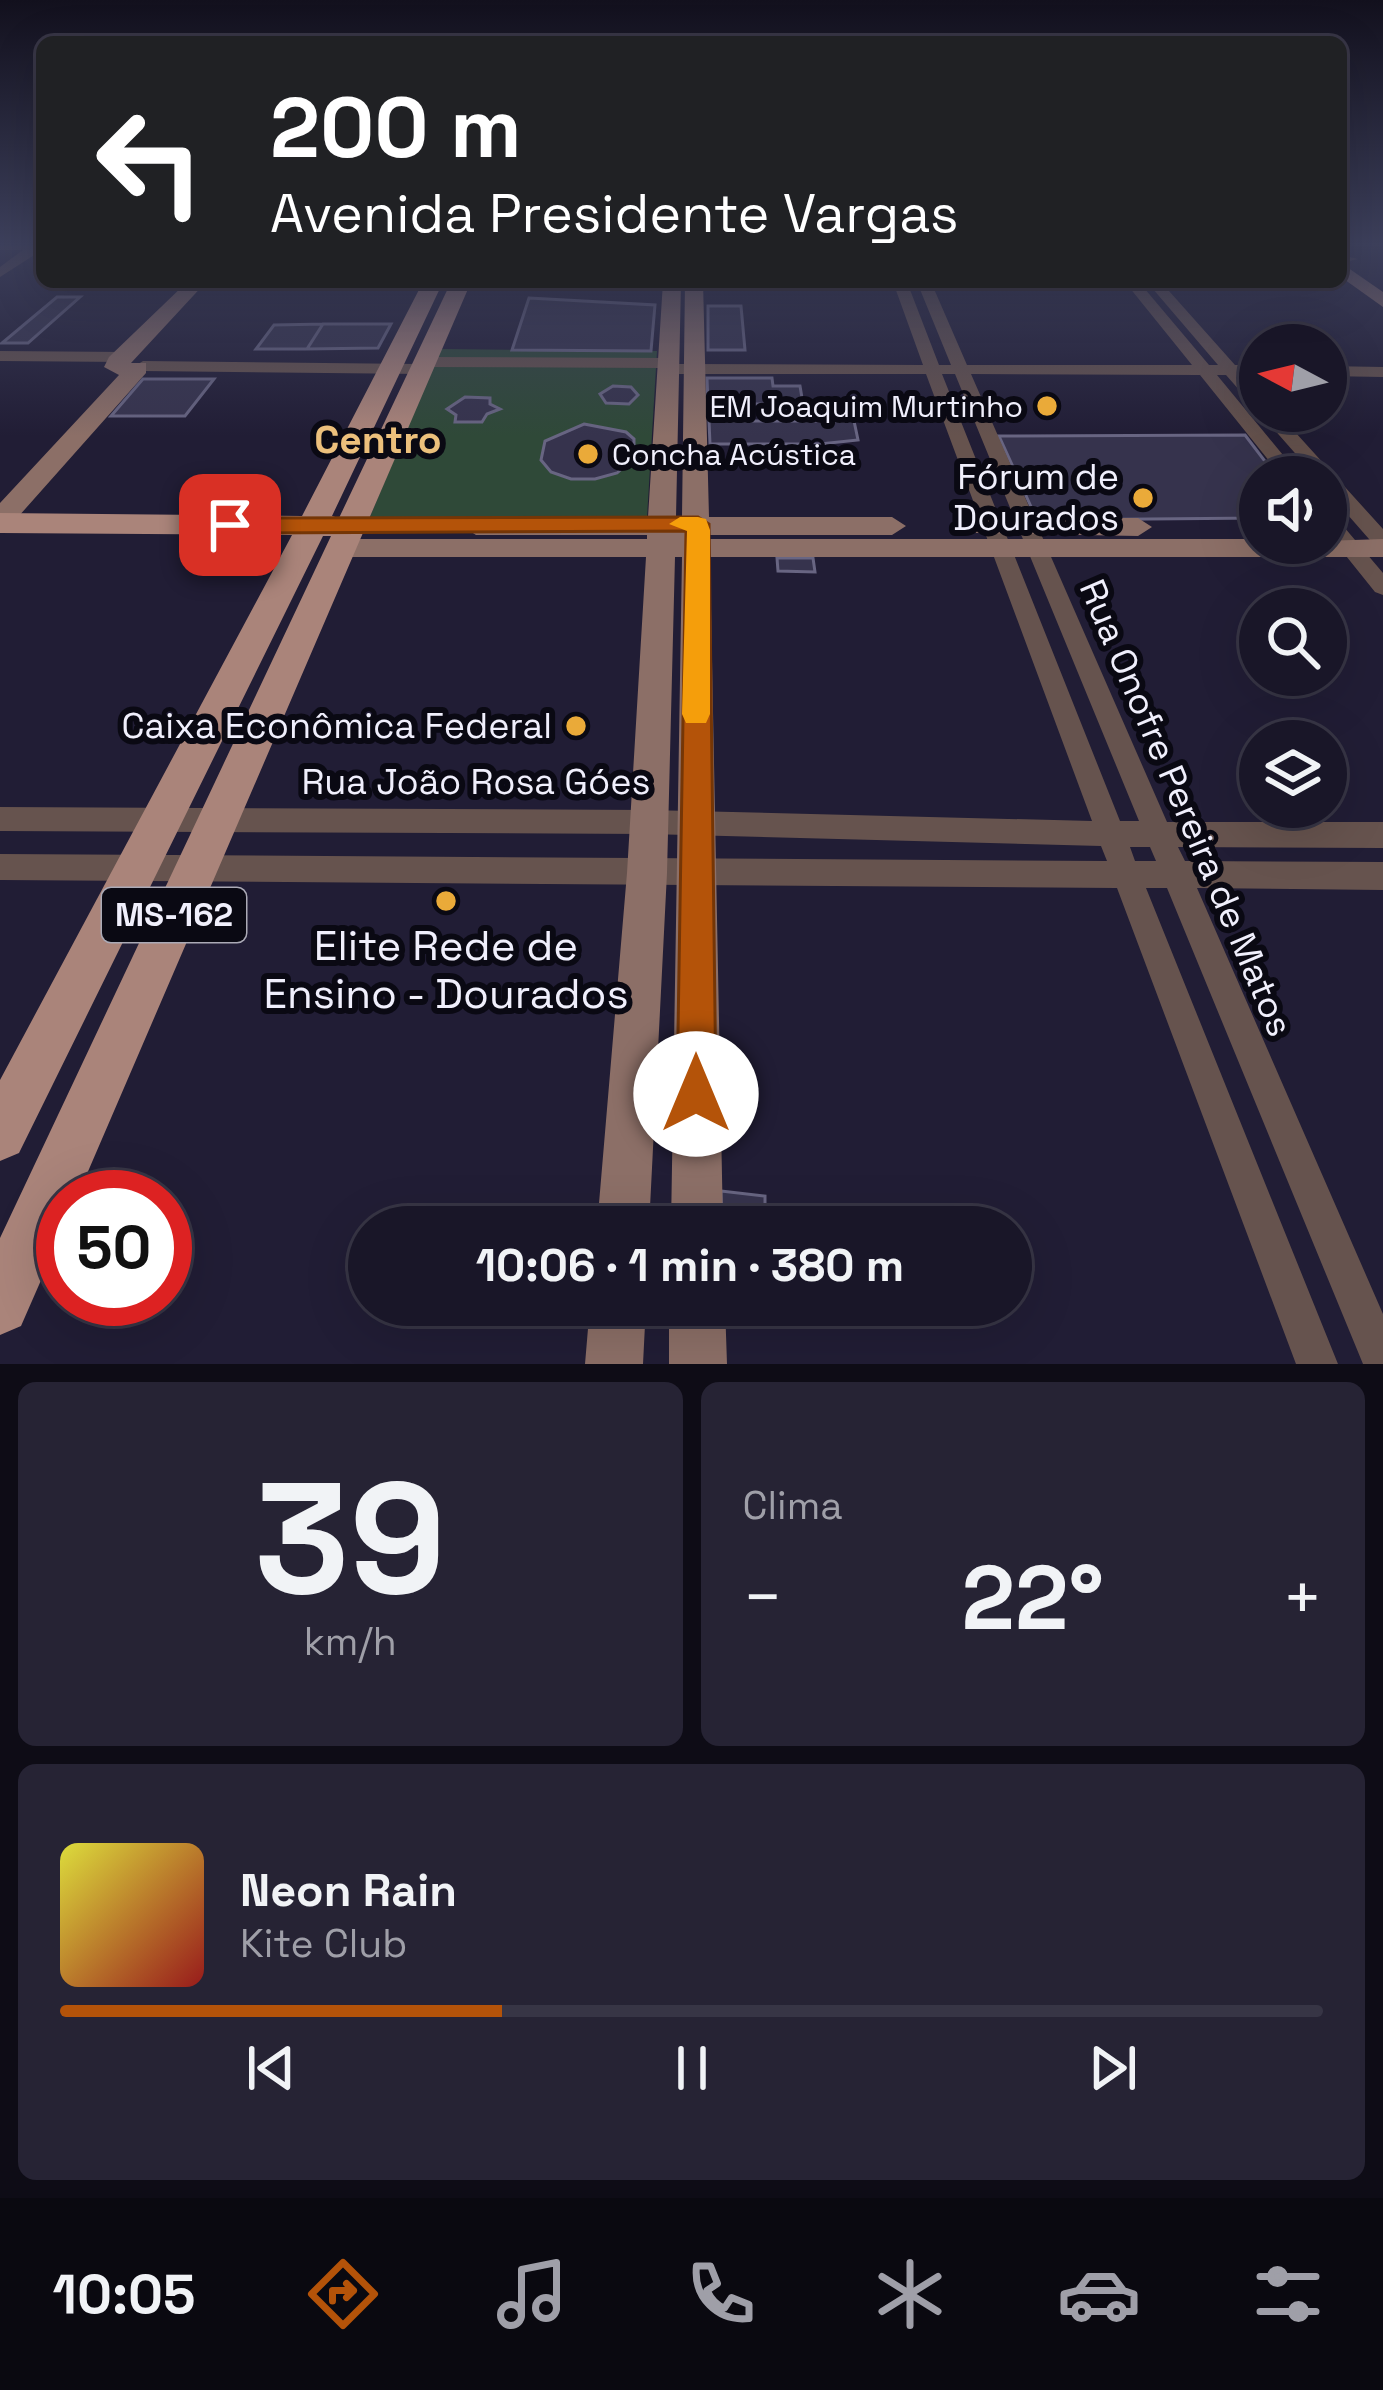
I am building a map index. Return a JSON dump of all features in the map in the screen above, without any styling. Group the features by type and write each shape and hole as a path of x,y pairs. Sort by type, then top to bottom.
{"main road":[{"path":"0,522 175,310"},
{"path":"0,489 190,310"},
{"name":"MS-162","path":"413,363 426,310"},
{"name":"MS-162","path":"0,1134 160,821 326,537 444,310"},
{"path":"675,310 694,823 697,1206"},
{"path":"680,363 689,310"},
{"path":"0,522 138,535"},
{"path":"1031,538 1239,527"},
{"path":"0,543 138,535 1031,538 1357,532"},
{"path":"624,1206 648,822 680,536"},
{"name":"MS-162","path":"0,1305 217,820 326,537"},
{"path":"614,1364 617,1326"},
{"path":"697,1326 698,1364"}],"street":[{"name":"Rua Onofre Pereira de Matos","path":"915,310 1031,538 1383,1362"},
{"name":"Rua Onofre Pereira de Matos","path":"931,310 994,538 1317,1364"},
{"path":"1159,310 1239,386"},
{"path":"1174,310 1277,456"},
{"path":"0,356 134,362 1239,361"},
{"path":"1347,360 1383,360"},
{"path":"0,368 134,362"},
{"path":"1213,364 1239,367"},
{"path":"1347,371 1383,372"},
{"path":"1286,432 1307,456"},
{"path":"1357,532 1383,587"},
{"name":"Rua João Rosa Góes","path":"0,819 648,822 1113,834 1383,835"},
{"path":"0,867 1383,876"}],"green space":[{"path":"440,349 657,351 647,518 369,519"}],"building":[{"path":"42,310 66,310 28,343 2,343"},
{"path":"525,310 655,310 651,351 512,350"},
{"path":"708,310 741,310 745,350 708,350"},
{"path":"323,324 391,324 378,348 307,349"},
{"path":"323,324 307,349 256,349 274,325"},
{"path":"707,378 772,378 773,386 800,386 803,404 708,404"},
{"path":"143,379 214,379 185,416 111,416"},
{"path":"613,386 631,387 638,395 629,404 606,403 600,394"},
{"path":"465,397 490,398 490,404 500,409 482,422 455,422 456,415 447,409"},
{"path":"709,421 854,421 858,440 710,444"},
{"name":"Concha Acústica","path":"584,424 626,432 634,439 634,458 617,473 595,479 571,479 551,472 541,460 545,441"},
{"name":"Fórum de Dourados","path":"1245,435 1261,456 1239,456 1239,518 1037,520 999,436"},
{"path":"777,558 813,558 815,572 778,571"},
{"path":"721,1191 765,1196 765,1206 721,1206"}],"slow traffic":[{"path":"680,524 698,524 696,714"}],"place":[{"name":"EM Joaquim Murtinho","path":"1047,406"},
{"name":"Concha Acústica","path":"588,454"},
{"name":"Fórum de Dourados","path":"1143,498"},
{"name":"Caixa Econômica Federal","path":"576,726"},
{"name":"Elite Rede de Ensino - Dourados","path":"446,901"}],"district":[{"name":"Centro","path":"378,439"}],"route":[{"path":"230,525 698,524 696,1094"}]}
